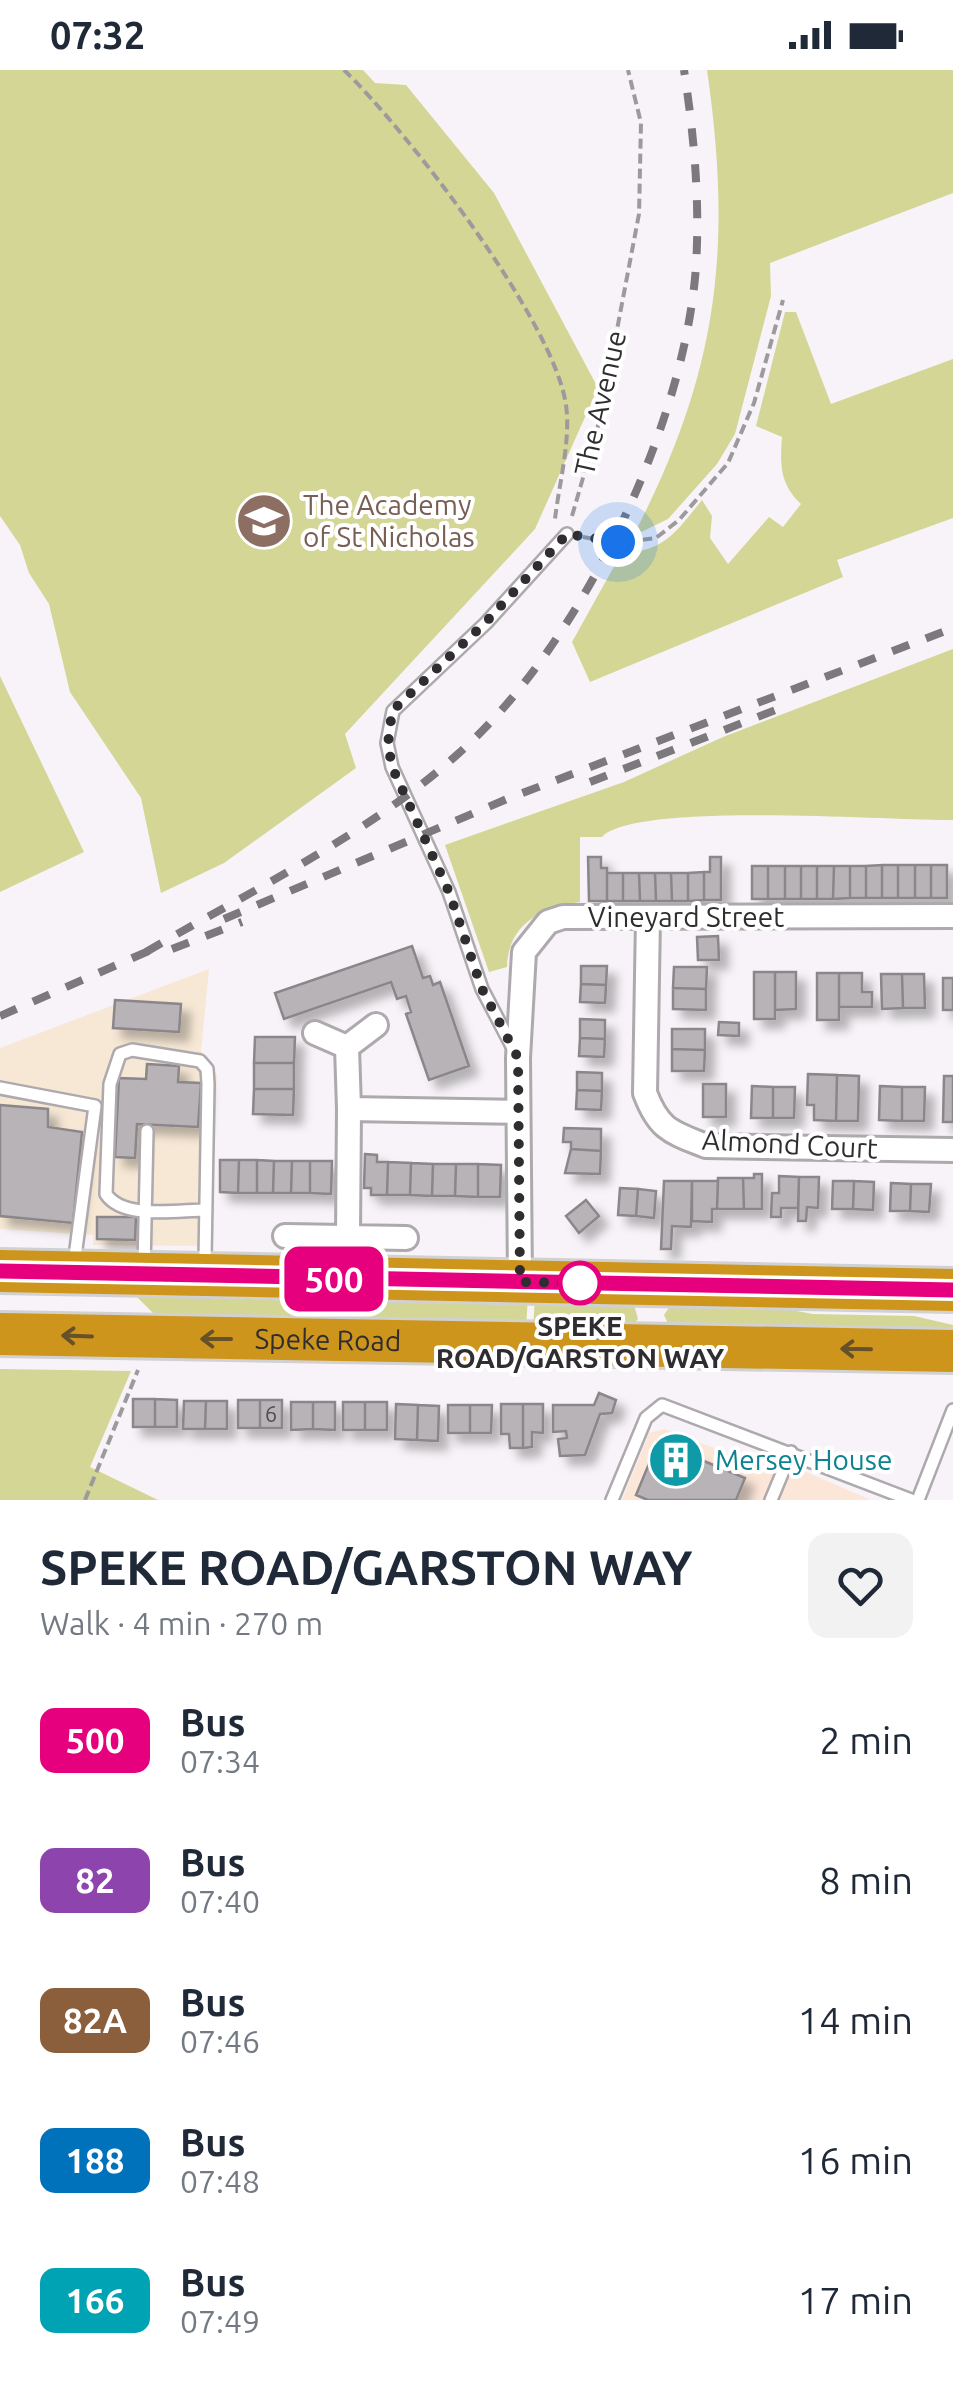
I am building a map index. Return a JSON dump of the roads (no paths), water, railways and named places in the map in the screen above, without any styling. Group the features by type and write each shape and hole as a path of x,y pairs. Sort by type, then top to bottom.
{"highway":[{"path":"0,1271 650,1284 941,1295"},
{"path":"646,1344 650,1284"},
{"name":"Speke Road","path":"0,1334 953,1352"}],"street":[{"name":"Vineyard Street","path":"520,1282 518,1058 524,952 537,932 563,917 953,916"},
{"name":"Almond Court","path":"648,919 645,1093 654,1117 669,1132 706,1146 953,1150"},
{"path":"348,1047 376,1025"},
{"path":"315,1033 348,1047"},
{"path":"348,1047 348,1235"},
{"path":"349,1110 518,1112"},
{"path":"285,1236 406,1238"}],"lane":[{"path":"518,1058 482,989 449,892 392,767 388,744 392,711 486,622 567,534"},
{"path":"204,1277 206,1210 207,1069 200,1060 132,1050 120,1054 112,1074 106,1194 112,1204 145,1210 206,1210"},
{"path":"0,1088 95,1106 73,1274"},
{"path":"144,1276 147,1132"},
{"path":"612,1500 646,1418 662,1405 915,1500 953,1410"},
{"path":"771,1500 791,1452"}],"railway":[{"path":"146,952 348,836 424,783 503,708 545,655 584,595 648,463 688,329 697,217 684,70"},
{"path":"224,919 507,799 953,628"},
{"path":"590,782 791,704"},
{"path":"172,949 242,922"},
{"path":"0,1016 160,946"}],"place":[{"name":"The Academy of St Nicholas","path":"264,521"},
{"name":"SPEKE ROAD/GARSTON WAY","path":"580,1283"},
{"name":"Mersey House","path":"676,1460"}]}
